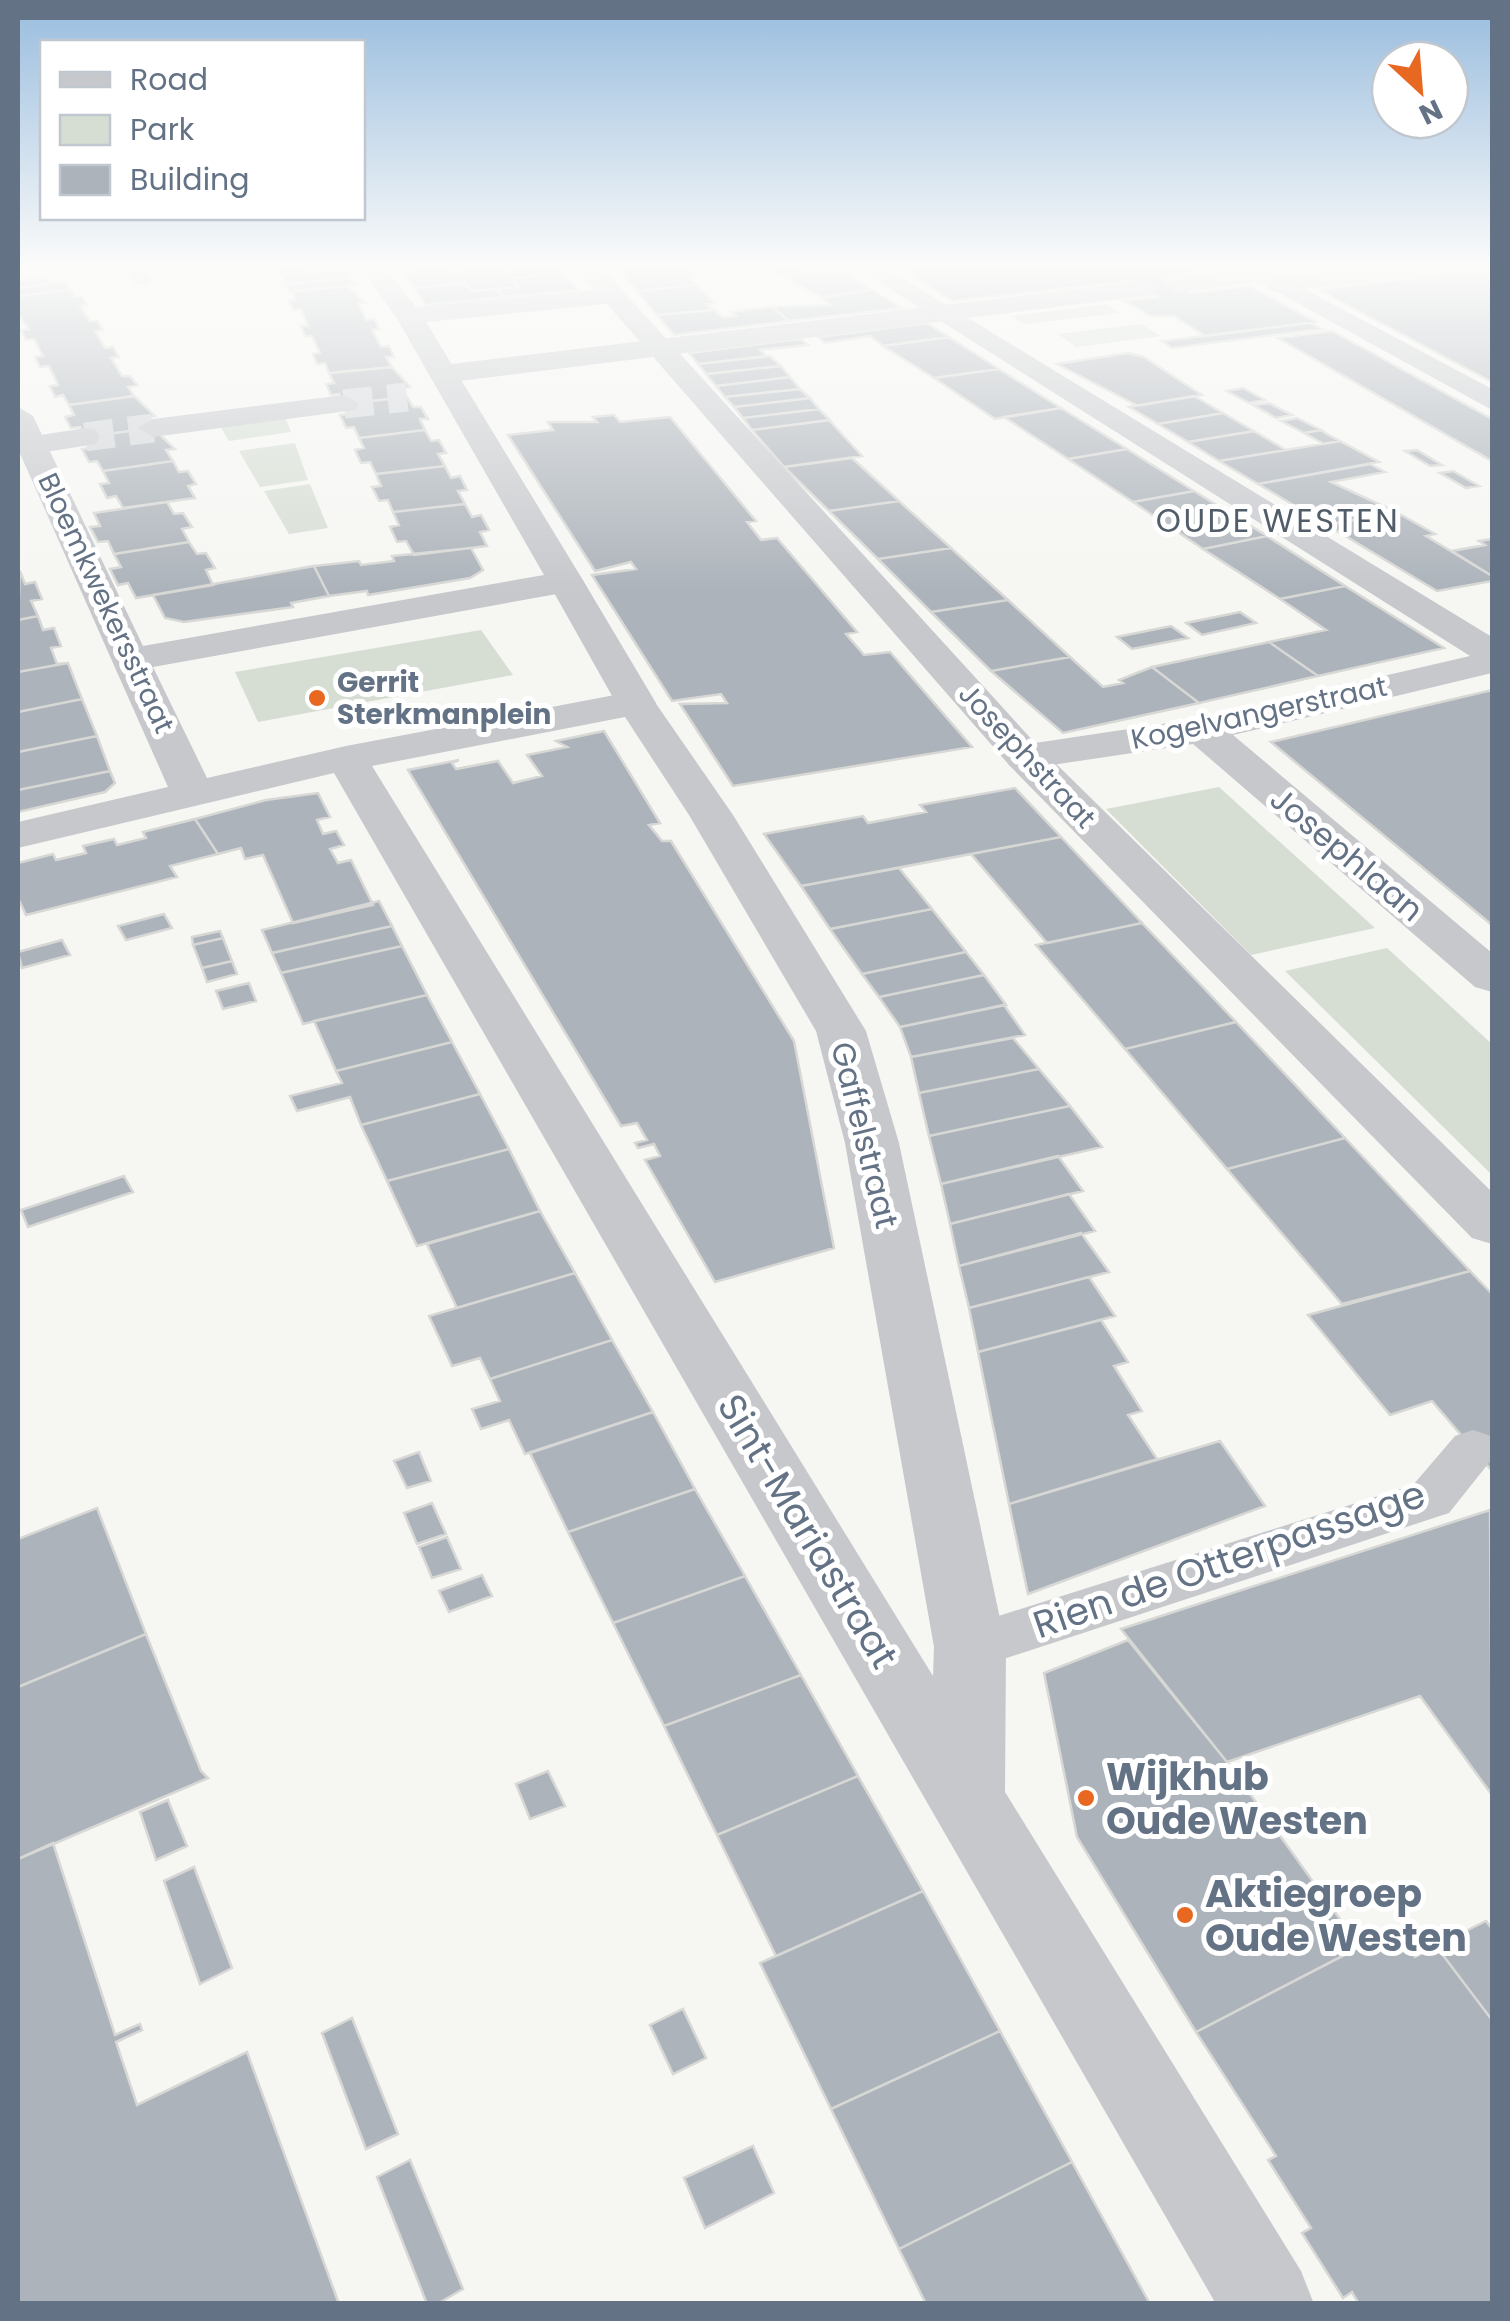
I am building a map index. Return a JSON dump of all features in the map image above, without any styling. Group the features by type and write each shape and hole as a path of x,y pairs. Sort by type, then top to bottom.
{"street":[{"name":"Gaffelstraat","path":"434,373 566,582 636,703 711,815 840,1030 872,1143 970,1647 967,1798"},
{"path":"440,387 521,373"},
{"name":"Josephstraat","path":"681,373 1025,757 1492,1225"},
{"path":"1043,373 1492,653"},
{"path":"1441,373 1492,401"},
{"path":"153,428 344,404"},
{"path":"25,430 86,438"},
{"name":"Bloemkwekersstraat","path":"25,430 192,792"},
{"path":"133,659 566,582"},
{"name":"Kogelvangerstraat","path":"1025,757 1202,730 1492,662"},
{"path":"18,835 346,758 636,703"},
{"name":"Josephlaan","path":"1202,730 1492,977"},
{"name":"Sint-Mariastraat","path":"346,758 1268,2304"}],"lane":[{"name":"Rien de Otterpassage","path":"970,1647 1431,1498 1473,1449"}],"green space":[{"path":"285,416 291,432 229,441 220,426"},
{"path":"295,443 308,480 260,487 239,451"},
{"path":"310,484 328,528 289,534 264,491"},
{"name":"Gerrit Sterkmanplein","path":"481,630 513,675 258,722 235,672"},
{"path":"1219,787 1375,928 1251,955 1106,809"},
{"path":"1387,948 1492,1044 1492,1175 1285,971"}],"building":[{"path":"52,373 120,373 130,376 137,385 128,387 134,396 69,405 63,395 55,397 50,386 58,385"},
{"path":"329,373 398,373 410,387 402,388 407,397 344,404 339,394 331,395 326,384 334,383"},
{"path":"787,373 790,377 716,386 706,374"},
{"path":"927,373 968,373 934,378"},
{"path":"1006,373 1061,408 995,419 934,378"},
{"path":"1075,373 1169,373 1202,395 1129,407 1136,405"},
{"path":"1339,373 1409,373 1492,419 1492,461"},
{"path":"1476,373 1492,373 1492,382"},
{"path":"790,377 800,389 725,397 716,386"},
{"path":"1243,388 1265,400 1249,403 1227,391"},
{"path":"800,389 810,398 734,407 725,397"},
{"path":"134,396 155,416 147,418 153,428 85,437 80,427 71,428 65,417 74,415 69,405"},
{"path":"1194,396 1223,413 1158,424 1129,407"},
{"path":"407,397 413,407 421,407 428,419 420,419 425,430 359,438 354,427 346,428 340,415 348,414 344,404"},
{"path":"810,398 819,409 743,418 734,407"},
{"path":"1269,403 1292,415 1276,418 1253,405"},
{"path":"1061,408 1127,449 1068,459 1004,417"},
{"path":"819,409 830,420 752,430 743,418"},
{"path":"1223,413 1254,431 1188,442 1158,424"},
{"path":"614,415 620,422 670,417 756,521 747,522 761,540 777,538 857,632 846,634 864,655 890,652 972,747 733,786 680,704 727,703 721,694 672,701 592,575 636,569 631,562 595,571 508,435 553,430 548,422 597,422 593,417"},
{"path":"1297,418 1321,430 1304,433 1281,421"},
{"path":"829,420 862,456 784,467 752,430"},
{"path":"153,428 175,449 166,450 173,461 103,471 97,461 89,462 82,449 91,448 85,437"},
{"path":"425,430 431,441 439,440 446,453 438,454 445,466 376,474 370,462 361,463 355,450 364,448 359,438"},
{"path":"1321,430 1340,441 1324,444 1304,433"},
{"path":"1254,431 1286,450 1219,461 1188,442"},
{"path":"1340,441 1379,462 1258,484 1219,461"},
{"path":"1127,449 1194,491 1133,502 1068,459"},
{"path":"1417,450 1442,465 1430,466 1405,451"},
{"path":"852,458 899,501 829,511 784,467"},
{"path":"173,461 179,472 188,471 196,484 188,486 195,498 123,508 116,496 107,498 100,484 109,483 103,471"},
{"path":"1370,464 1385,472 1331,482 1396,512 1327,525 1258,484"},
{"path":"445,466 451,478 460,476 467,490 458,491 465,504 393,512 388,500 379,501 372,487 381,486 376,474"},
{"path":"1453,471 1479,486 1466,488 1440,473"},
{"path":"1194,491 1267,536 1203,549 1133,502"},
{"path":"899,501 951,548 878,559 829,511"},
{"path":"167,502 174,514 183,513 192,527 182,529 189,542 114,554 108,541 98,542 90,527 100,526 94,513"},
{"path":"465,504 472,517 481,515 489,530 480,532 487,546 414,555 406,541 397,542 390,527 399,525 393,512"},
{"path":"1396,512 1435,534 1426,536 1492,576 1492,581 1437,591 1327,525"},
{"path":"1267,536 1345,586 1280,599 1203,549"},
{"path":"1492,539 1492,576 1452,551 1485,545 1479,541"},
{"path":"189,542 197,554 206,553 215,568 206,570 213,585 136,598 128,583 118,585 110,569 121,567 114,554"},
{"path":"471,548 483,570 470,578 368,595 367,591 329,596 314,566 359,561 361,565 394,561 392,556"},
{"path":"951,548 1008,600 931,612 878,559"},
{"path":"314,566 329,596 291,603 293,607 184,622 165,618 153,595"},
{"path":"20,571 25,584 35,582 42,599 31,601 38,616 18,620"},
{"path":"1345,586 1444,648 1318,676 1269,642 1326,630 1280,599"},
{"path":"1008,600 1070,657 991,671 931,612"},
{"path":"1240,612 1256,623 1202,635 1186,623"},
{"path":"38,616 43,630 54,628 61,646 51,648 57,664 68,663 18,672 18,620"},
{"path":"1171,626 1188,638 1132,649 1117,637"},
{"path":"1269,642 1318,676 1199,703 1152,667"},
{"path":"1070,657 1103,687 1123,683 1119,680 1152,667 1199,703 1063,733 991,671"},
{"path":"68,663 82,699 18,712 18,672"},
{"path":"1492,690 1492,925 1271,742"},
{"path":"82,699 97,736 18,752 18,712"},
{"path":"604,731 660,823 649,825 662,841 671,841 794,1041 834,1248 715,1282 645,1160 660,1156 654,1144 638,1148 635,1143 647,1140 637,1123 621,1126 408,770 459,760 452,763 456,769 498,761 513,783 542,776 527,755 567,747 556,741"},
{"path":"97,736 110,771 18,790 18,752"},
{"path":"110,771 115,783 105,792 18,812 18,790"},
{"path":"1015,788 1061,837 801,886 764,834 863,816 868,823 926,812 920,805"},
{"path":"318,793 330,817 317,820 323,834 336,831 344,845 330,849 338,863 351,860 373,905 293,923 263,855 245,859 241,848 218,854 195,819 266,800"},
{"path":"195,819 218,854 170,866 177,877 26,915 18,898 18,863 53,854 56,860 86,853 83,846 114,839 117,845 146,838 143,832"},
{"path":"1061,837 1142,923 1047,943 971,854"},
{"path":"899,868 932,909 830,929 801,886"},
{"path":"379,901 392,926 272,953 262,930"},
{"path":"932,909 966,952 862,974 830,929"},
{"path":"164,914 172,928 126,940 118,926"},
{"path":"1142,923 1236,1022 1125,1049 1036,945"},
{"path":"392,926 402,946 281,973 272,953"},
{"path":"220,931 223,938 193,945 192,937"},
{"path":"223,938 232,961 202,968 193,945"},
{"path":"62,940 70,955 22,968 18,952"},
{"path":"402,946 427,995 303,1024 281,973"},
{"path":"966,952 984,975 879,997 862,974"},
{"path":"232,961 237,974 207,982 202,968"},
{"path":"984,975 1006,1005 900,1027 879,997"},
{"path":"249,983 256,1001 223,1009 216,991"},
{"path":"427,995 452,1042 336,1071 314,1021"},
{"path":"1004,1005 1025,1035 911,1057 900,1027"},
{"path":"1236,1022 1345,1138 1227,1169 1125,1049"},
{"path":"1013,1038 1039,1069 919,1093 911,1057"},
{"path":"452,1042 480,1094 361,1125 350,1097 297,1111 290,1096 342,1083 336,1071"},
{"path":"1039,1069 1070,1106 929,1136 919,1093"},
{"path":"480,1094 509,1149 387,1181 361,1125"},
{"path":"1070,1106 1102,1147 941,1184 929,1136"},
{"path":"1345,1138 1470,1271 1342,1304 1227,1169"},
{"path":"509,1149 540,1211 417,1246 387,1181"},
{"path":"1058,1156 1083,1191 950,1224 941,1184"},
{"path":"124,1176 133,1192 28,1227 21,1210"},
{"path":"1069,1194 1095,1231 959,1266 950,1224"},
{"path":"540,1211 575,1273 457,1308 427,1244"},
{"path":"1081,1233 1109,1272 969,1308 959,1266"},
{"path":"1470,1271 1492,1294 1492,1471 1432,1401 1390,1415 1308,1315"},
{"path":"575,1273 612,1340 490,1379 480,1358 452,1366 429,1316"},
{"path":"1089,1277 1115,1316 978,1352 969,1308"},
{"path":"1101,1320 1128,1362 1114,1366 1142,1411 1128,1415 1157,1459 1009,1504 978,1352"},
{"path":"612,1340 653,1412 525,1454 509,1420 481,1429 472,1409 500,1401 490,1379"},
{"path":"653,1412 695,1489 568,1532 530,1453"},
{"path":"1220,1441 1265,1506 1028,1594 1009,1504"},
{"path":"419,1452 431,1481 407,1488 394,1461"},
{"path":"695,1489 745,1576 613,1623 568,1532"},
{"path":"432,1503 446,1534 417,1544 404,1513"},
{"path":"97,1508 146,1634 18,1687 18,1539"},
{"path":"1490,1510 1492,1795 1420,1696 1227,1762 1121,1629"},
{"path":"447,1537 461,1569 432,1578 419,1547"},
{"path":"482,1575 492,1596 449,1612 439,1591"},
{"path":"745,1576 801,1675 664,1726 613,1623"},
{"path":"146,1634 201,1771 208,1778 18,1859 18,1687"},
{"path":"1128,1640 1227,1762 1360,1947 1196,2032 1077,1837 1044,1673"},
{"path":"801,1675 858,1776 717,1835 664,1726"},
{"path":"548,1771 565,1806 530,1819 516,1784"},
{"path":"858,1776 923,1891 776,1956 717,1835"},
{"path":"168,1800 187,1846 156,1860 140,1812"},
{"path":"53,1843 115,2035 140,2024 142,2030 116,2042 137,2105 247,2052 339,2304 18,2304 18,1859"},
{"path":"194,1867 232,1968 200,1984 164,1881"},
{"path":"923,1891 1000,2031 831,2109 760,1963"},
{"path":"1486,1921 1492,1929 1492,2020 1436,1946"},
{"path":"1394,1929 1415,1957 1436,1946 1492,2020 1492,2304 1359,2304 1352,2292 1343,2298 1302,2233 1311,2228 1268,2160 1276,2156 1196,2032"},
{"path":"683,2009 706,2058 673,2074 650,2025"},
{"path":"352,2018 398,2134 366,2149 322,2033"},
{"path":"1000,2031 1072,2162 899,2249 831,2109"},
{"path":"753,2146 774,2193 705,2228 684,2178"},
{"path":"410,2160 463,2289 437,2304 427,2304 377,2177"},
{"path":"1072,2162 1150,2304 926,2304 899,2249"}],"tunnel":[{"path":"344,404 407,397"},
{"path":"85,437 153,428"}],"place":[{"name":"Gerrit Sterkmanplein","path":"317,698"},
{"name":"Wijkhub Oude Westen","path":"1086,1798"},
{"name":"Aktiegroep Oude Westen","path":"1185,1915"}],"district":[{"name":"OUDE WESTEN","path":"1278,520"}]}
